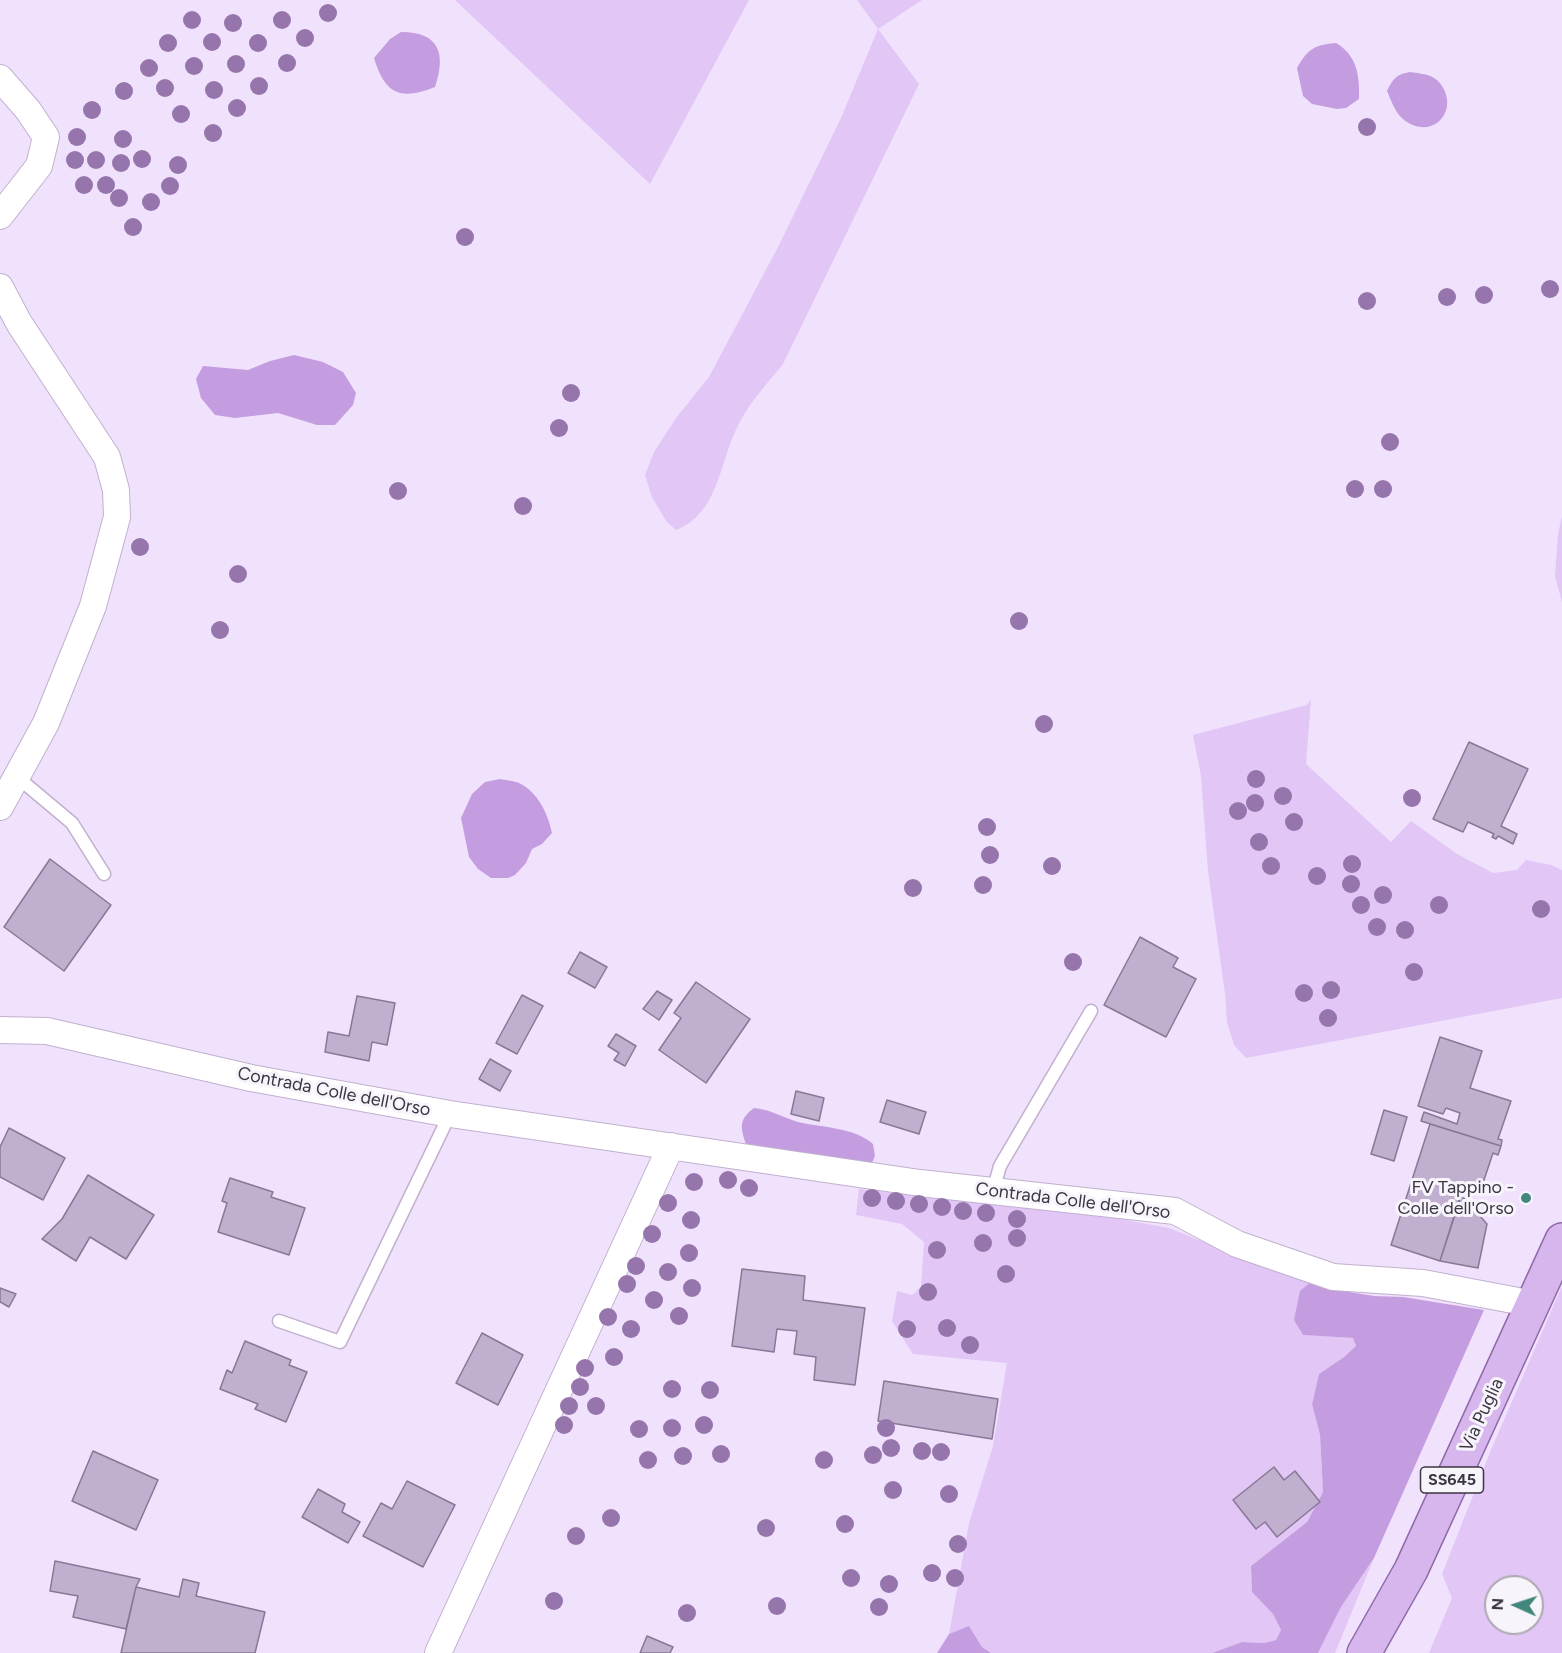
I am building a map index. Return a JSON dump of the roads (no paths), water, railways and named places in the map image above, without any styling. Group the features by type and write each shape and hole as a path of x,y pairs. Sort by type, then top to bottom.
{"main road":[{"name":"SS645","path":"1534,1304 1562,1240"},
{"name":"Via Puglia","path":"1364,1653 1411,1570 1534,1304"}],"street":[{"path":"0,78 46,137 39,166 0,216"},
{"path":"0,287 106,457 117,499 117,517 93,606 46,723 0,807"},
{"name":"Contrada Colle dell'Orso","path":"0,1030 47,1031 251,1078 450,1114 920,1183 1175,1211 1237,1244 1333,1277 1423,1283 1534,1304"},
{"path":"438,1653 671,1146"}],"lane":[{"path":"16,776 72,823 104,874"},
{"path":"993,1191 1000,1166 1092,1011"},
{"path":"279,1321 340,1342 450,1114"}],"place":[{"name":"FV Tappino - Colle dell'Orso","path":"1526,1198"}]}
